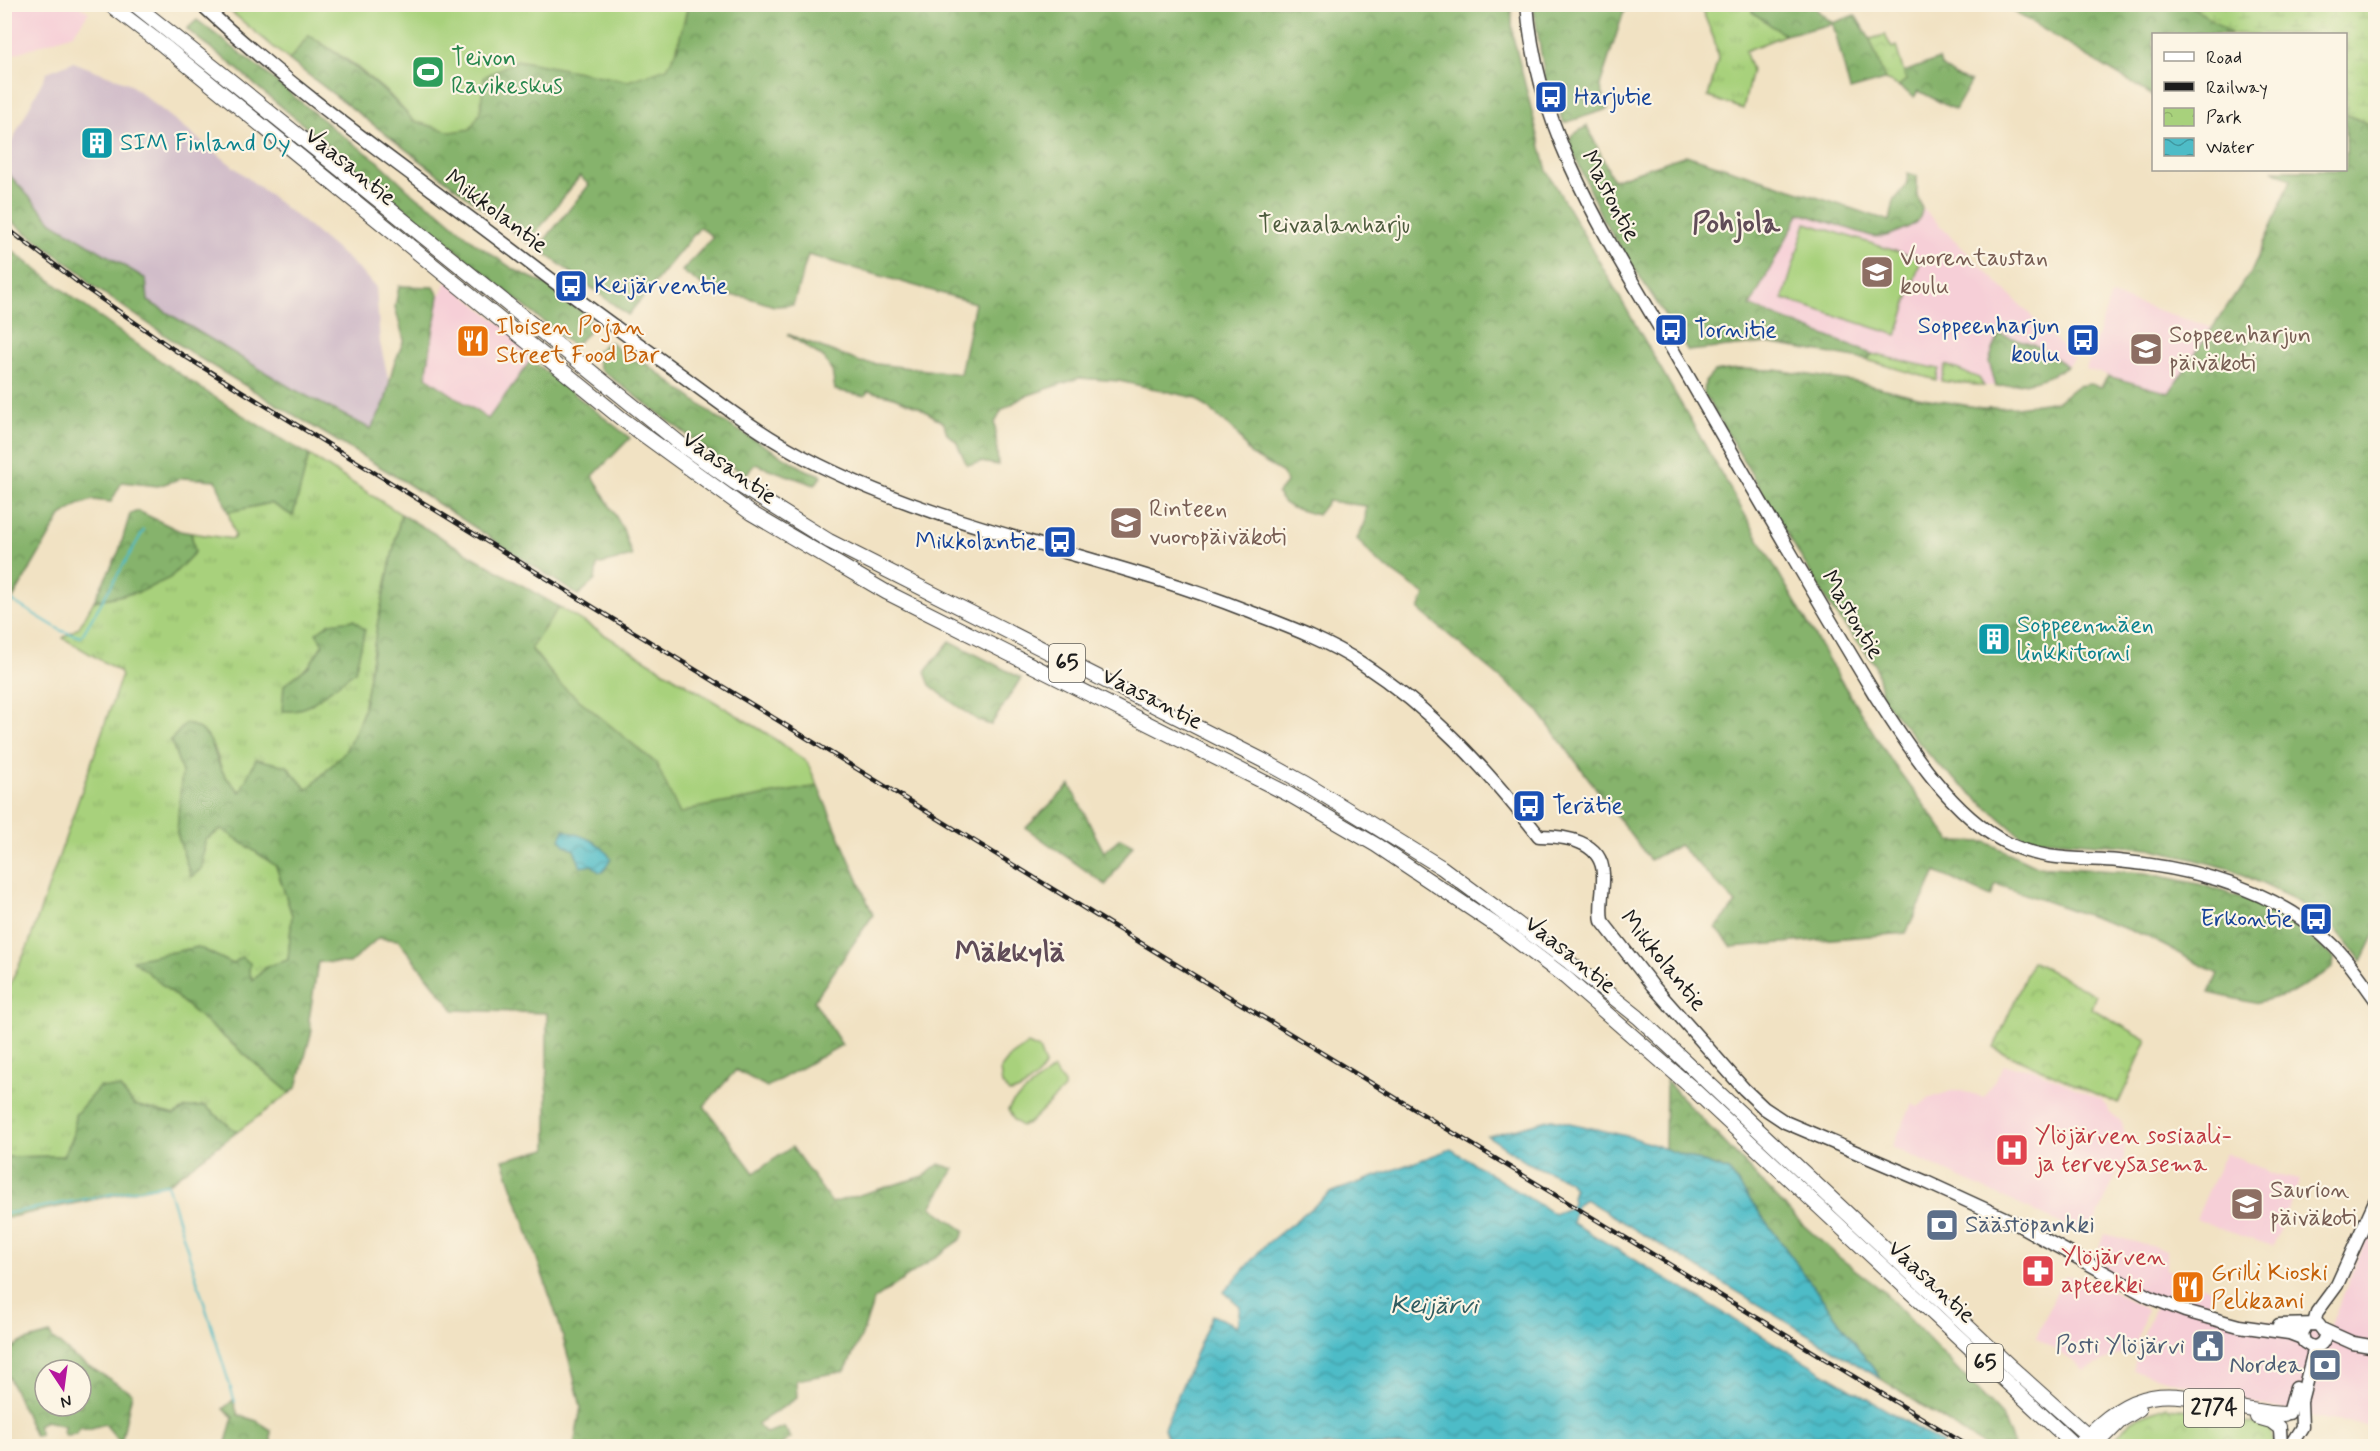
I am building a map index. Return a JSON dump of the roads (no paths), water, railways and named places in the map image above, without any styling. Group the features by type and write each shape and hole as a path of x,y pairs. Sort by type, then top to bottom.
{"highway":[{"name":"Vaasantie","path":"109,4 164,46 622,419 751,513 886,592 1290,795 1376,845 1500,928 1564,977 1692,1088 2076,1446"},
{"name":"Vaasantie","path":"134,4 682,445 734,482 863,560 1306,784 1423,855 1505,914 1638,1017 2095,1443"},
{"name":"2774","path":"2076,1446 2095,1443 2131,1413 2148,1405 2171,1401 2271,1421 2283,1421"}],"main road":[{"name":"Mikkolantie","path":"201,4 245,45 432,190 717,403 790,449 860,484 917,508 1128,569 1205,595 1297,630 1359,662 1409,698 1464,747 1539,836 1554,836 1578,841 1597,854 1603,872 1602,921 1652,985 1744,1089 1785,1122 2004,1218 2123,1281 2152,1290 2186,1305 2226,1316 2289,1327 2376,1347"},
{"name":"Mastontie","path":"1527,4 1542,90 1559,141 1579,187 1692,385 1860,670 1903,737 1944,789 1978,824 2004,842 2023,850 2054,857 2138,863 2176,869 2217,879 2263,897 2304,921 2326,938 2354,968 2376,1000"},
{"path":"2290,1446 2302,1427 2301,1401 2313,1334 2376,1199"},
{"name":"2774","path":"2281,1446 2283,1421 2313,1334"},
{"path":"2296,1435 2288,1436 2283,1421 2295,1413 2301,1418"}],"water":[{"path":"564,830 590,840 607,853 611,859 603,872 599,872 592,865 581,867 574,850 560,839"},
{"name":"Keijärvi","path":"1552,1119 1631,1137 1729,1171 1881,1379 1585,1199 1575,1208 1573,1223 1942,1443 1943,1446 1170,1446 1164,1428 1212,1315 1237,1326 1240,1306 1224,1292 1264,1246 1330,1193 1451,1149 1554,1214 1569,1208 1573,1202 1574,1189 1569,1181 1526,1162 1488,1136"}],"waterway":[{"path":"4,596 62,631 81,637 144,530"},
{"path":"4,1214 167,1184 235,1402"}],"railway":[{"path":"4,226 84,287 173,349 1095,915 1968,1446"}],"place":[{"name":"Teivon Ravikeskus","path":"428,72"},
{"name":"Harjutie","path":"1551,97"},
{"name":"SIM Finland Oy","path":"97,143"},
{"name":"Vuorentaustan koulu","path":"1877,272"},
{"name":"Keijärventie","path":"571,286"},
{"name":"Tornitie","path":"1671,330"},
{"name":"Soppeenharjun koulu","path":"2083,340"},
{"name":"Iloisen Pojan Street Food Bar","path":"473,341"},
{"name":"Soppeenharjun päiväkoti","path":"2146,349"},
{"name":"Rinteen vuoropäiväkoti","path":"1126,523"},
{"name":"Mikkolantie","path":"1060,542"},
{"name":"Soppeenmäen linkkitorni","path":"1994,639"},
{"name":"Terätie","path":"1529,806"},
{"name":"Erkontie","path":"2316,919"},
{"name":"Ylöjärven sosiaali- ja terveysasema","path":"2012,1150"},
{"name":"Saurion päiväkoti","path":"2247,1204"},
{"name":"Säästöpankki","path":"1942,1225"},
{"name":"Ylöjärven apteekki","path":"2038,1271"},
{"name":"Grilli Kioski Pelikaani","path":"2188,1287"},
{"name":"Posti Ylöjärvi","path":"2208,1346"},
{"name":"Nordea","path":"2325,1365"}],"district":[{"name":"Pohjola","path":"1736,223"},
{"name":"Mäkkylä","path":"1010,952"}],"park label":[{"name":"Teivaalanharju","path":"1334,225"}]}
